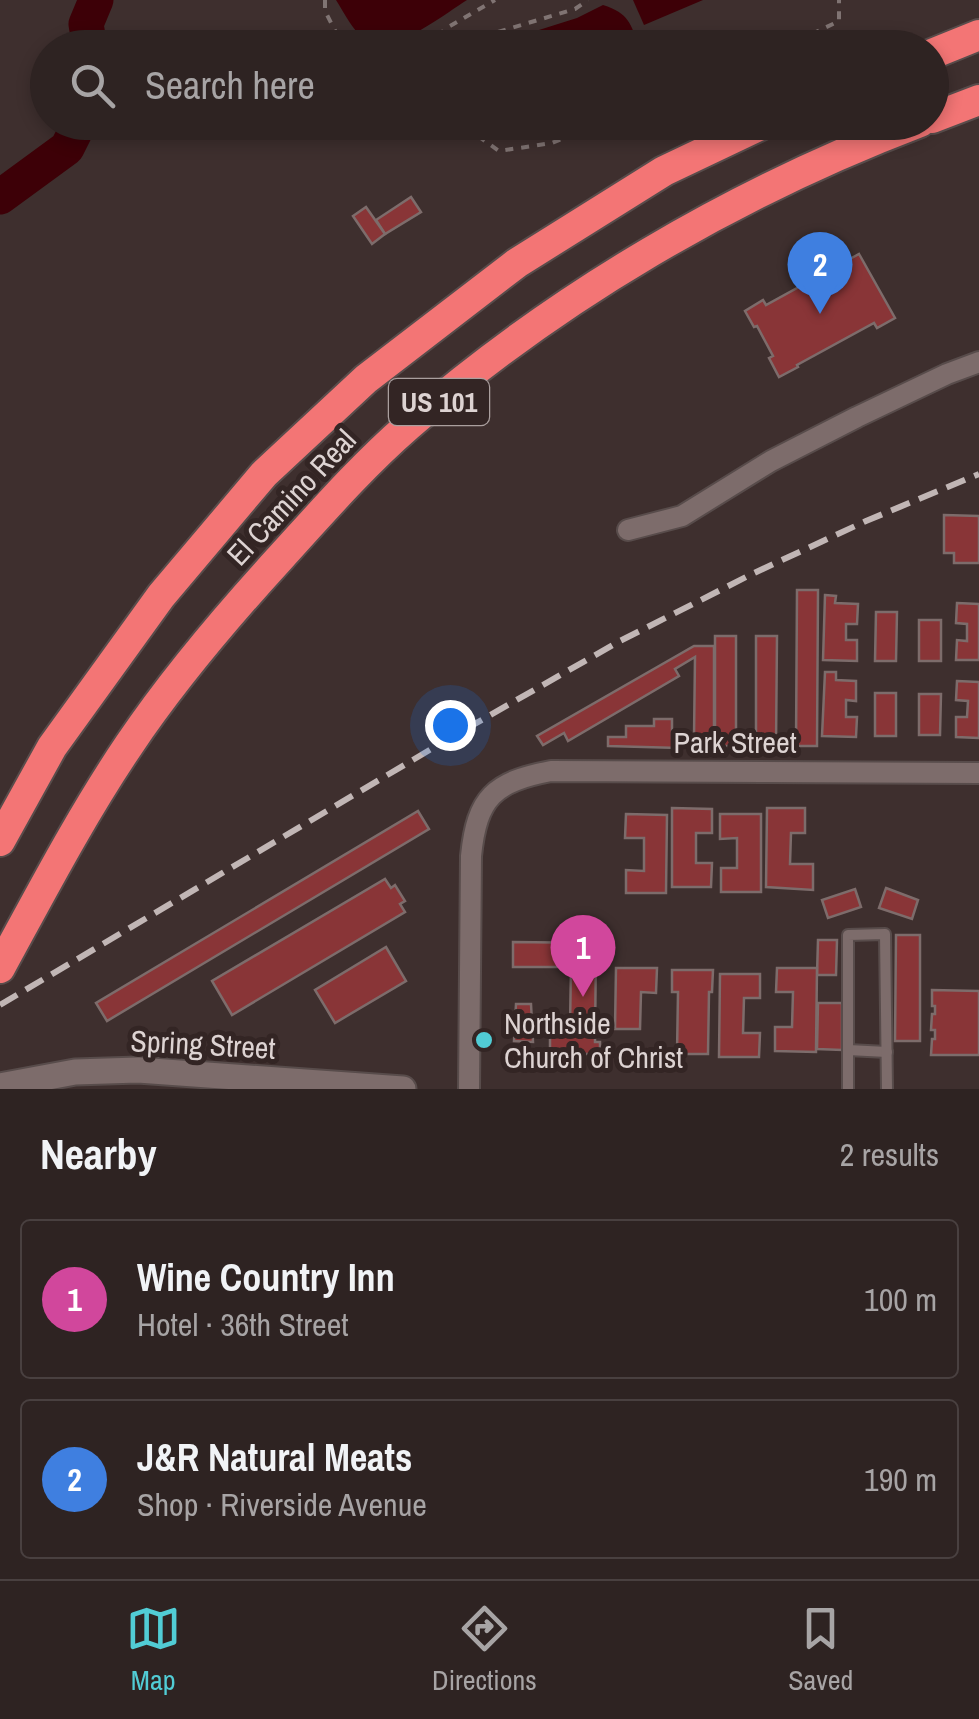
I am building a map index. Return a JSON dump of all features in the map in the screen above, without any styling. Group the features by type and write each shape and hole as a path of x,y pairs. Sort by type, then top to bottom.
{"highway":[{"path":"949,47 979,35"},
{"path":"949,111 979,100"},
{"name":"El Camino Real","path":"0,842 52,748 84,702 161,596 264,474 366,379 518,263 664,171 729,140"},
{"name":"El Camino Real","path":"0,968 78,826 129,745 226,616 407,426 552,314 662,245 780,182 878,140"}],"main road":[{"name":"Spring Street","path":"0,1086 75,1072 138,1070 402,1089"}],"street":[{"path":"628,530 682,516 772,461 857,417 979,362"},
{"name":"Park Street","path":"470,1089 471,856 474,830 494,790 523,776 551,771 979,773"}],"lane":[{"path":"848,1089 848,935 885,934 887,1089"},
{"path":"848,1050 887,1052"}],"path":[{"path":"325,0 325,11 335,30"},
{"path":"445,30 495,0"},
{"path":"504,30 575,9 588,0"},
{"path":"822,30 839,22 839,0"},
{"path":"482,140 499,152 559,140"}],"shaded area":[{"path":"336,0 467,0 421,30 356,30"},
{"path":"633,0 703,0 644,25"},
{"path":"603,5 628,20 633,30 539,30"}],"building":[{"path":"411,197 421,212 385,234 376,220"},
{"path":"366,207 385,234 372,244 353,216"},
{"path":"859,254 895,318 877,328 874,323 779,377 769,358 773,356 745,311 763,300 766,305"},
{"path":"944,515 979,516 979,563 954,563 954,553 944,553"},
{"path":"797,590 818,590 817,746 796,746"},
{"path":"825,595 836,596 835,603 858,604 857,624 846,624 846,640 857,640 857,661 823,660"},
{"path":"957,603 979,604 979,660 956,660 957,640 967,641 967,624 956,623"},
{"path":"876,612 897,612 896,661 875,661"},
{"path":"919,620 941,620 941,661 919,661"},
{"path":"715,636 736,636 736,746 715,746"},
{"path":"756,636 777,636 776,746 756,746"},
{"path":"694,646 714,646 714,747 687,747 687,737 694,737 695,657 675,669 679,676 568,741 564,733 543,745 537,736"},
{"path":"825,672 836,672 836,680 856,681 856,701 846,700 846,717 857,717 856,737 822,736"},
{"path":"957,681 979,682 979,738 956,737 956,717 967,717 968,701 956,700"},
{"path":"875,693 896,693 896,736 875,736"},
{"path":"919,694 941,694 940,735 919,735"},
{"path":"654,719 672,719 672,738 680,738 679,748 608,746 608,737 626,737 626,726 654,726"},
{"path":"672,808 712,809 712,833 696,833 696,863 712,863 711,887 672,887"},
{"path":"767,808 805,808 805,833 791,833 790,864 813,864 813,890 766,887"},
{"path":"418,811 429,829 107,1021 96,1003"},
{"path":"626,814 667,815 666,893 626,893 626,870 644,871 644,838 625,838"},
{"path":"720,814 761,814 761,892 721,892 721,868 737,868 737,838 720,839"},
{"path":"385,879 391,888 395,885 405,901 400,904 405,912 232,1015 212,981"},
{"path":"886,888 918,900 912,919 879,908"},
{"path":"855,889 861,907 828,918 822,900"},
{"path":"896,935 920,935 920,1041 895,1041"},
{"path":"818,940 837,940 836,975 817,975"},
{"path":"513,942 596,943 595,1042 600,1042 600,1054 550,1054 550,1027 570,1026 571,967 513,967"},
{"path":"386,947 406,981 335,1023 315,990"},
{"path":"616,968 657,968 656,993 641,992 640,1029 615,1029"},
{"path":"777,968 817,968 816,1052 775,1051 775,1027 792,1027 793,992 776,992"},
{"path":"672,970 713,970 708,1054 677,1054 678,992 672,992"},
{"path":"720,974 760,974 760,998 744,998 743,1033 760,1033 759,1057 719,1057"},
{"path":"932,990 979,991 979,1055 931,1055 935,1039 935,1030 931,1030 935,1014"},
{"path":"818,1003 842,1003 842,1050 817,1049"},
{"path":"516,1004 531,1004 533,1042 514,1041"}],"waterway":[{"path":"87,30 96,0"},
{"path":"0,197 67,148 71,140"}],"railway":[{"path":"0,1005 620,641 752,574 979,474"}],"place":[{"name":"J&R Natural Meats","path":"820,314"},
{"name":"Wine Country Inn","path":"583,997"},
{"name":"Northside Church of Christ","path":"484,1040"}]}
